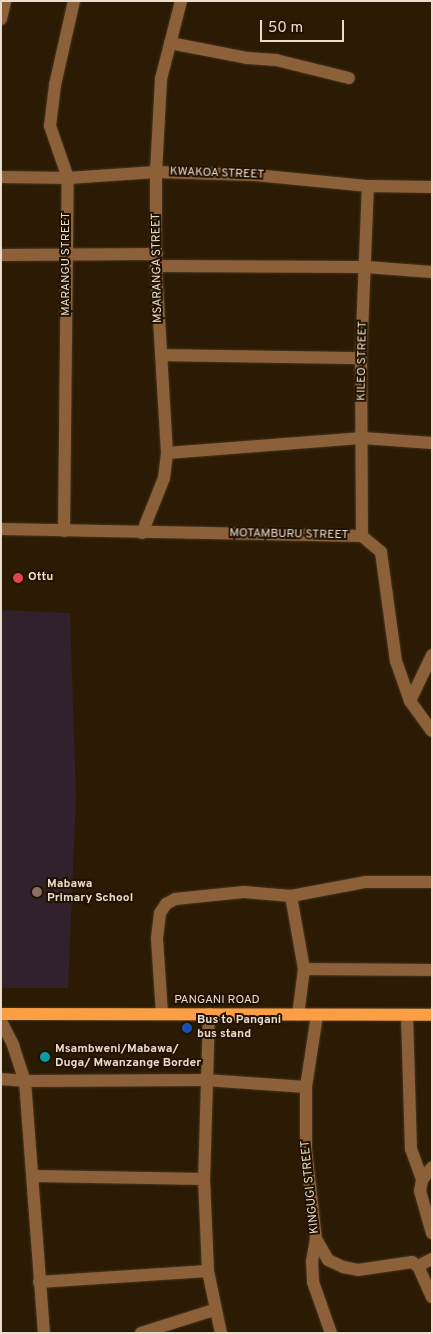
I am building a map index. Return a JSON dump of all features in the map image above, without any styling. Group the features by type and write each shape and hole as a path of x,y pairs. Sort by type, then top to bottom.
{"main road":[{"name":"PANGANI ROAD","path":"1,1014 432,1015"}],"street":[{"path":"1,19 5,1"},
{"name":"MARANGU STREET","path":"64,532 68,178 50,126 55,85 74,1"},
{"name":"MSARANGA STREET","path":"142,533 164,478 167,453 157,260 156,172 161,79 182,1"},
{"path":"170,43 247,58 276,60 349,78"},
{"name":"KWAKOA STREET","path":"1,177 68,178 156,172 255,175 368,186 432,188"},
{"name":"KILEO STREET","path":"362,536 363,438 361,358 368,186"},
{"path":"1,255 68,255 366,267 432,272"},
{"path":"161,355 361,358"},
{"path":"167,453 363,438 432,443"},
{"name":"MOTAMBURU STREET","path":"1,529 64,532 362,536 381,552 396,661 410,702 432,731"},
{"path":"410,702 432,655"},
{"path":"162,1014 157,938 160,913 166,904 188,896 244,892 291,896 365,882 432,882"},
{"path":"291,896 304,969 298,1015"},
{"path":"304,969 432,970"},
{"path":"210,1014 205,1080 204,1179 208,1271 214,1310 221,1333"},
{"name":"KINGUGI STREET","path":"317,1015 306,1087 306,1150 316,1239 328,1260 343,1267 358,1270 412,1262 418,1266"},
{"path":"407,1015 411,1149 422,1180"},
{"path":"1,1021 14,1044 26,1081 44,1333"},
{"path":"1,1078 26,1081 205,1080 306,1087"},
{"path":"432,1167 422,1180 420,1191 432,1233"},
{"path":"34,1176 204,1179"},
{"path":"316,1239 312,1260 313,1282 331,1333"},
{"path":"432,1259 418,1266 432,1297"},
{"path":"39,1282 208,1271"},
{"path":"141,1333 214,1310"}],"shaded area":[{"name":"Mabawa Primary School","path":"1,610 70,613 76,796 68,988 1,988"}],"place":[{"name":"Ottu","path":"18,578"},
{"name":"Mabawa Primary School","path":"37,892"},
{"name":"Bus to Pangani bus stand","path":"187,1028"},
{"name":"Msambweni/Mabawa/ Duga/ Mwanzange Border","path":"45,1057"}]}
